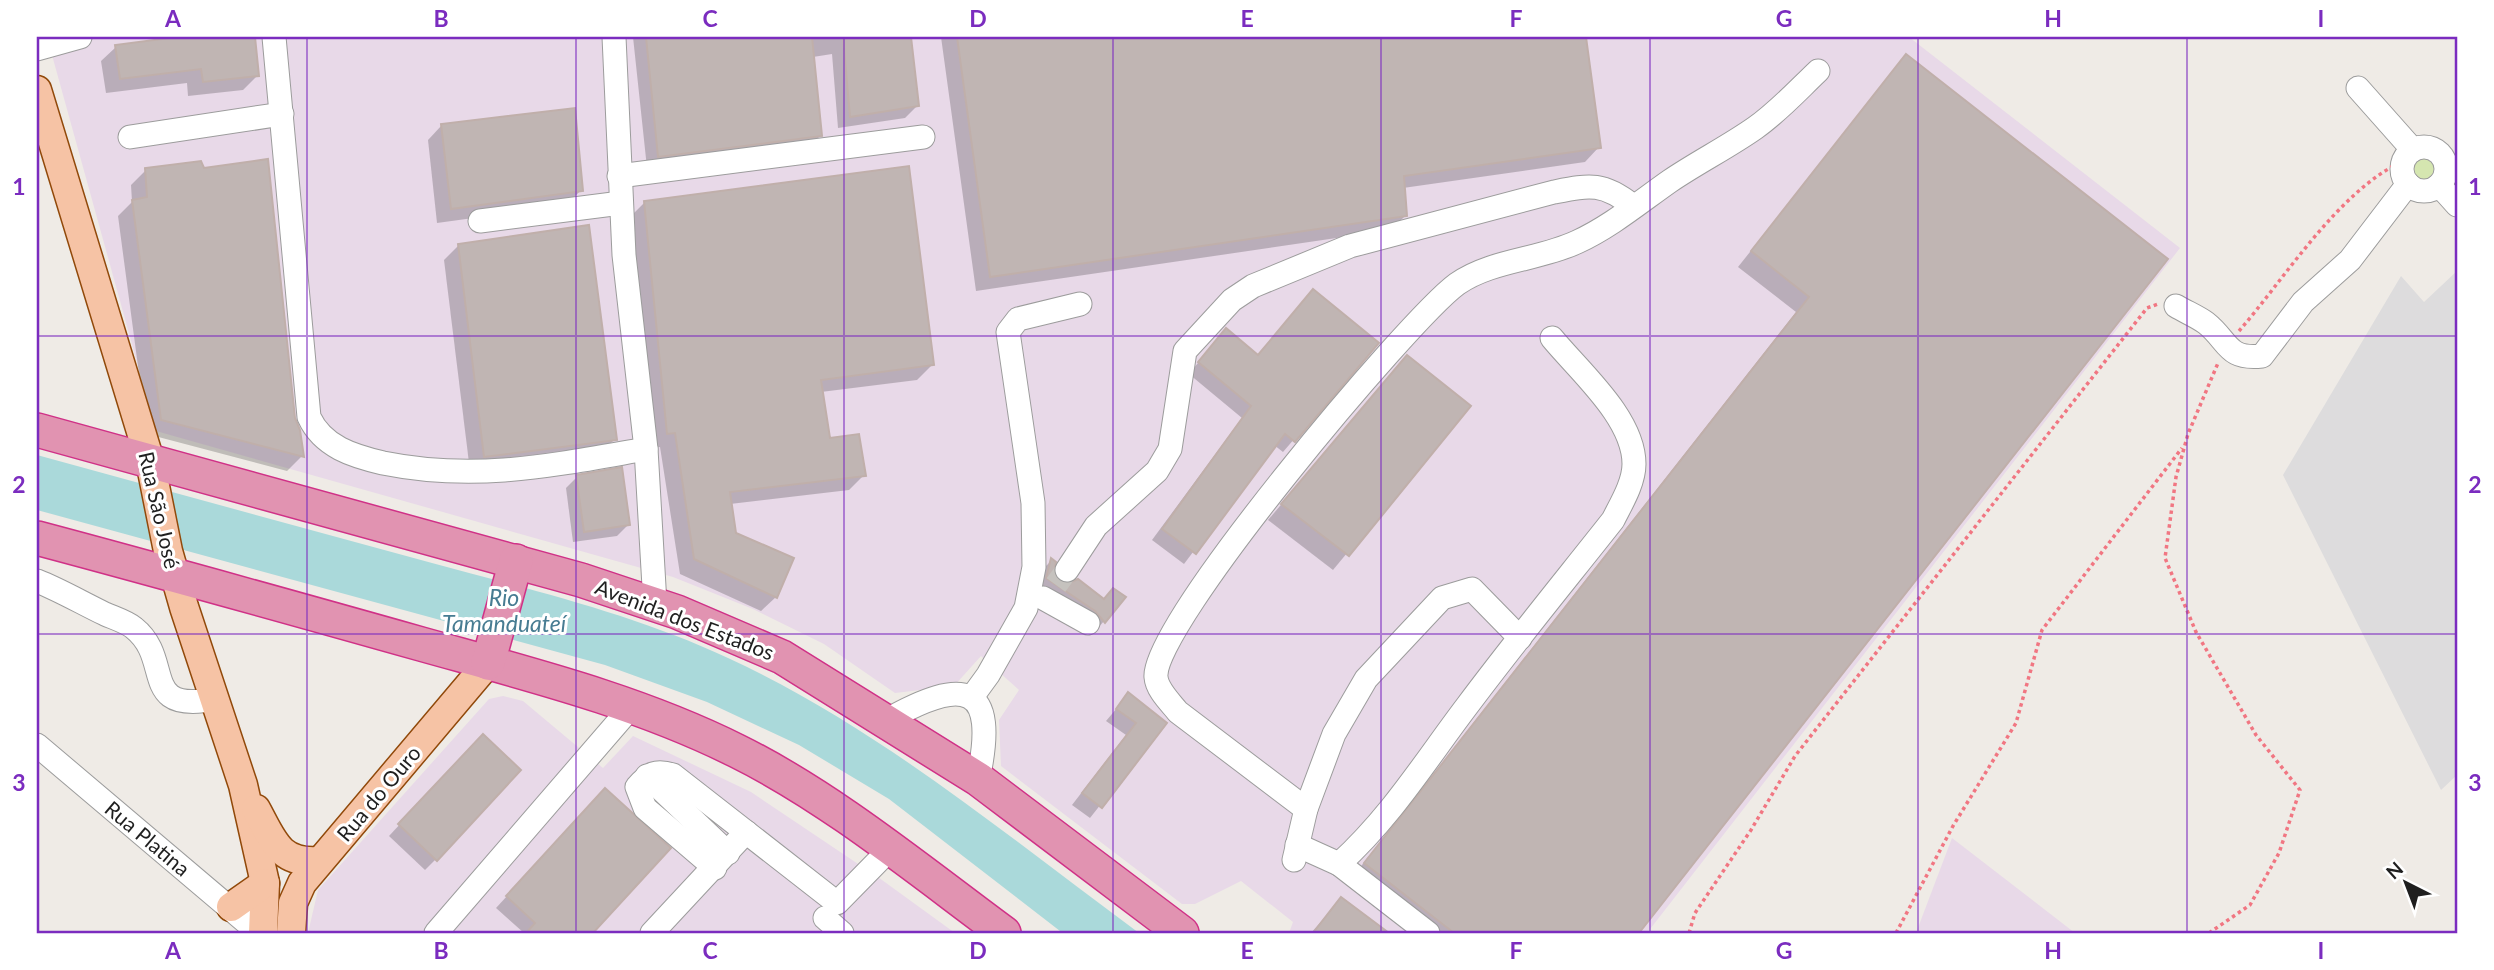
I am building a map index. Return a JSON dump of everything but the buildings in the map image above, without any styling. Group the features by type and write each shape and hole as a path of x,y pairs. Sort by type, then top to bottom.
{"highway":[{"name":"Avenida dos Estados","path":"37,430 152,471 513,572 655,604 782,656 978,779 1182,933"},
{"path":"37,538 171,563 491,653 632,706 740,752 820,800 1004,933"},
{"path":"491,653 513,572"}],"main road":[{"name":"Rua São José","path":"37,90 45,137 152,471 171,563 243,785 265,883 261,933"},
{"name":"Rua do Ouro","path":"291,933 293,903 302,883 491,653"},
{"path":"243,785 284,855 305,862 319,862"},
{"path":"231,907 265,883"}],"street":[{"path":"37,49 80,37"},
{"path":"274,37 309,417 316,431 327,442 361,458 428,472 526,470 646,449"},
{"path":"614,37 619,176 646,449 655,604"},
{"path":"1306,809 1178,712 1163,694 1156,677 1159,660 1186,609 1240,533 1363,382 1432,307 1457,284 1478,272 1577,243 1758,126 1818,71"},
{"path":"2358,88 2408,155"},
{"path":"130,137 282,114"},
{"path":"619,176 923,137"},
{"path":"2427,147 2444,159 2446,173 2439,186 2425,192 2408,184 2402,175 2408,155 2427,147"},
{"path":"2176,306 2207,324 2225,346 2245,358 2262,356 2303,302 2350,260 2408,184"},
{"path":"972,697 1096,527 1157,471 1170,449 1185,351 1210,321 1242,293 1350,246 1553,192 1586,186 1606,188 1633,206"},
{"path":"2439,186 2457,205"},
{"path":"480,221 621,203"},
{"path":"1080,304 1018,319 1008,332 1033,503 1034,567 1048,590 1088,623"},
{"path":"1339,864 1406,793 1466,706 1613,520 1628,489 1634,465 1625,425 1552,338"},
{"path":"37,581 135,629 153,656 165,690 175,700 189,704 215,699"},
{"path":"1428,933 1339,864 1296,852 1306,809 1334,734 1366,678 1442,598 1472,589 1520,638"},
{"path":"887,720 937,697 962,692 972,697 980,706 985,726 985,748 978,779"},
{"path":"436,933 632,706"},
{"name":"Rua Platina","path":"37,745 261,933"},
{"path":"722,860 647,776 659,771 673,775 837,903 890,849"},
{"path":"652,933 746,832"}],"path":[{"path":"2209,933 2250,905 2279,853 2300,790 2256,735 2222,678 2196,632 2165,558 2176,477 2185,444 2225,346 2315,238 2374,176 2408,155"},
{"path":"1689,933 1695,913 1751,830 1795,756 2147,308 2164,302 2176,306"},
{"path":"1896,933 1953,826 2016,723 2042,630 2185,444"}],"shaded area":[{"path":"47,37 1909,37 2180,248 1647,933 1289,933 1293,922 1241,881 1195,904 1182,904 1001,766 999,720 1019,690 981,656 954,686 895,693 824,644 753,609 673,577 156,431"},
{"path":"2457,271 2457,775 2441,790 2283,475 2401,276 2424,302"},
{"path":"503,696 523,701 603,768 633,736 751,792 955,933 308,933 318,890 489,699"},
{"path":"1952,838 2075,933 1916,933"}],"green space":[{"path":"2422,155 2431,159 2435,168 2431,177 2422,181 2413,177 2409,168 2413,159"}],"water":[{"name":"Rio Tamanduateí","path":"37,455 545,593 692,642 783,686 837,716 940,785 1139,933 1060,931 889,799 799,745 707,702 605,665 37,510"}],"tunnel":[{"path":"1056,585 1067,570"}]}
